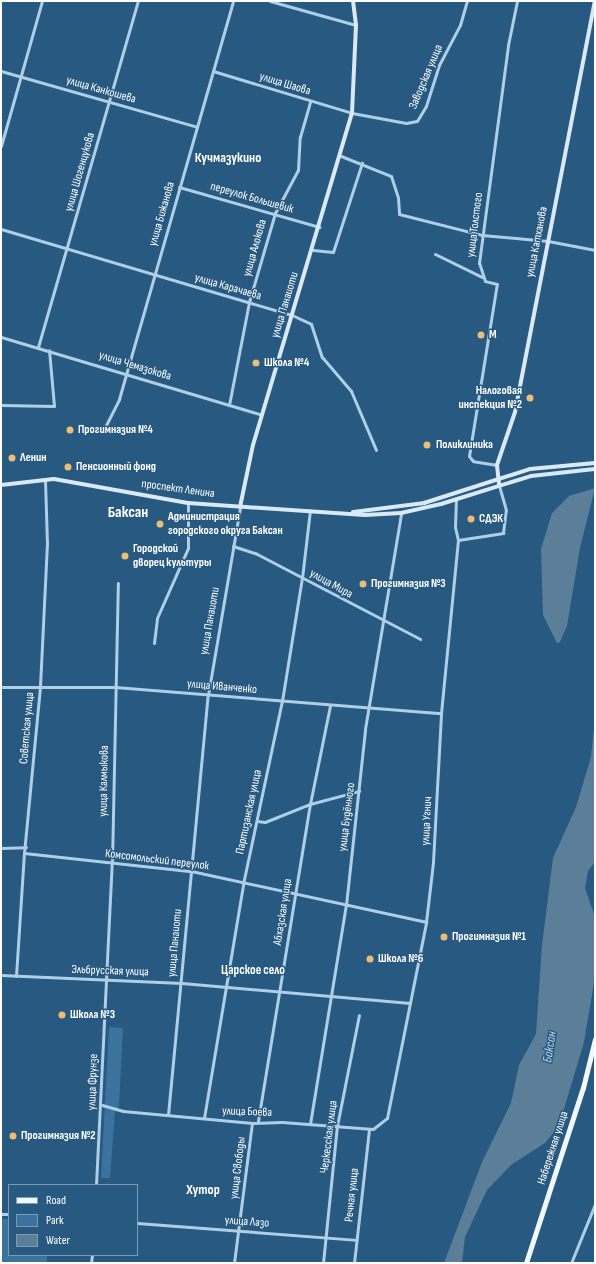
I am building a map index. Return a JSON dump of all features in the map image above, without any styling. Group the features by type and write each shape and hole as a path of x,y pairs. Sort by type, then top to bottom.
{"main road":[{"name":"Набережная улица","path":"526,1263 583,1088 595,1039"}],"street":[{"path":"1,146 42,1"},
{"name":"улица Шогенцукова","path":"38,347 138,1"},
{"name":"улица Бижанова","path":"103,431 119,399 153,275 233,1"},
{"path":"270,1 356,25"},
{"name":"улица Панаиоти","path":"168,1115 182,983 208,695 246,474 262,415 313,250 352,114 356,25 353,1"},
{"name":"Заводская улица","path":"352,114 406,123 417,121 426,106 439,65 460,25 467,1"},
{"name":"улица Толстого","path":"482,277 479,263 482,235 508,45 517,1"},
{"name":"улица Катханова","path":"499,484 497,479 497,465 515,412 595,1"},
{"name":"улица Канкошева","path":"1,71 197,127"},
{"name":"улица Шаова","path":"213,71 352,114"},
{"name":"улица Алокова","path":"229,405 249,302 275,213 298,170 300,137 310,101"},
{"path":"341,156 392,176 398,198 399,214 482,235 548,241 595,250"},
{"path":"313,250 333,252 362,163"},
{"name":"переулок Большевик","path":"179,187 275,213 319,228"},
{"name":"улица Карачаева","path":"1,229 292,315 311,324 322,357 351,391 376,450"},
{"path":"435,254 482,277 485,281 497,284 469,456 473,461 497,465"},
{"name":"улица Чемазокова","path":"1,337 126,372 262,415"},
{"path":"1,405 54,406 49,350"},
{"name":"проспект Ленина","path":"1,485 45,480 69,481 188,503 353,512 424,503 534,468 595,462"},
{"name":"проспект Ленина","path":"353,512 365,515 401,513 456,500 499,484 544,473 595,469"},
{"name":"Советская улица","path":"16,976 24,853 26,847 40,686 47,544 45,480"},
{"path":"458,540 503,533 506,510 499,484"},
{"name":"улица Угнич","path":"369,1129 378,1127 389,1114 426,922 433,862 441,713 458,540 455,527 456,500"},
{"path":"154,643 157,618 188,548 188,503"},
{"name":"Партизанская улица","path":"204,1118 224,986 243,884 282,701 302,578 310,510"},
{"name":"улица Будённого","path":"310,1124 346,905 368,709 381,621 401,513"},
{"name":"улица Мира","path":"233,546 257,554 381,621 420,639"},
{"name":"улица Калмыкова","path":"106,980 112,863 118,583"},
{"name":"улица Иванченко","path":"1,687 115,687 330,706 441,713"},
{"name":"Абхазская улица","path":"258,1121 310,804 330,706"},
{"path":"257,822 266,822 310,804 359,791"},
{"path":"1,848 26,847"},
{"name":"Комсомольский переулок","path":"24,853 191,871 243,884 426,922"},
{"name":"Эльбрусская улица","path":"1,975 182,983 410,1003"},
{"name":"улица Фрунзе","path":"96,1184 102,1105 106,980"},
{"name":"Черкесская улица","path":"323,1263 327,1237 337,1126 359,1015"},
{"name":"улица Боева","path":"102,1105 123,1111 252,1124 258,1121 369,1129"},
{"name":"улица Свободы","path":"234,1263 252,1124"},
{"name":"Речная улица","path":"354,1263 369,1129"},
{"path":"577,1263 571,1262 595,1204"},
{"name":"улица Лазо","path":"138,1223 356,1240"}],"green space":[{"path":"109,1027 123,1028 119,1106 115,1112 110,1178 101,1178"},
{"path":"1,1219 8,1219 8,1256 47,1256 47,1263 1,1262"}],"water":[{"path":"595,488 580,548 567,626 560,642 557,643 543,615 541,549 552,513 569,496"},
{"path":"595,716 595,862 588,871 585,888 595,917 595,977 584,1042 559,1126 545,1143 511,1165 487,1190 465,1237 462,1263 444,1263 482,1162 511,1103 519,1065 536,1034 542,945 553,858 576,807 591,757"}],"place":[{"name":"М","path":"481,335"},
{"name":"Школа №4","path":"256,363"},
{"name":"Налоговая инспекция №2","path":"530,398"},
{"name":"Прогимназия №4","path":"70,430"},
{"name":"Поликлиника","path":"427,445"},
{"name":"Ленин","path":"12,458"},
{"name":"Пенсионный фонд","path":"68,467"},
{"name":"СДЭК","path":"471,519"},
{"name":"Администрация городского округа Баксан","path":"160,524"},
{"name":"Городской дворец культуры","path":"125,556"},
{"name":"Прогимназия №3","path":"363,584"},
{"name":"Прогимназия №1","path":"444,937"},
{"name":"Школа №6","path":"370,959"},
{"name":"Школа №3","path":"62,1015"},
{"name":"Прогимназия №2","path":"13,1136"}],"district":[{"name":"Кучмазукино","path":"228,158"},
{"name":"Баксан","path":"128,513"},
{"name":"Царское село","path":"253,970"},
{"name":"Хутор","path":"203,1190"}]}
